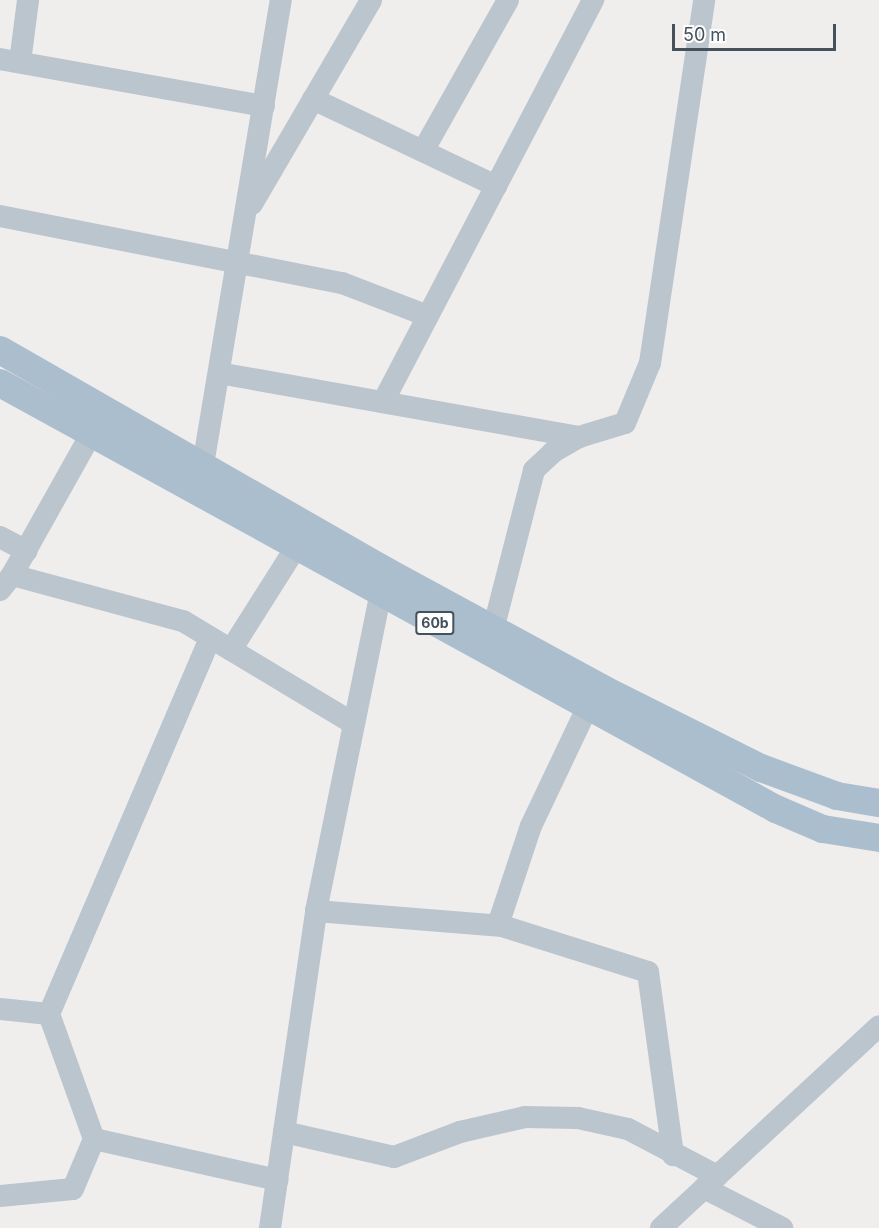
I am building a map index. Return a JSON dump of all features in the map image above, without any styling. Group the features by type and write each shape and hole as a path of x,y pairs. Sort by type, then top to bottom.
{"main road":[{"name":"60b","path":"0,350 73,407 91,434 296,547 493,630 761,768 837,796 879,803"},
{"name":"60b","path":"0,382 73,407 203,465 382,582 588,706 776,809 823,829 879,838"}],"street":[{"path":"28,0 10,60 264,106"},
{"path":"203,465 281,0"},
{"path":"245,216 371,0"},
{"path":"423,151 508,0"},
{"path":"383,402 593,0"},
{"path":"493,630 534,470 553,452 579,437 625,423 650,363 704,0"},
{"path":"313,99 496,186"},
{"path":"0,216 342,283 428,316"},
{"path":"219,373 579,437"},
{"path":"91,434 6,583 183,621 351,722"},
{"path":"0,537 26,551"},
{"path":"231,650 296,547"},
{"path":"270,1228 316,911 351,722 382,582"},
{"path":"0,1196 73,1188 94,1139 49,1014 210,638"},
{"path":"498,925 531,826 588,706"},
{"path":"316,911 498,925 648,972 673,1155"},
{"path":"0,1009 49,1014"},
{"path":"661,1228 879,1026"},
{"path":"284,1132 394,1157 460,1132 525,1117 578,1118 628,1129 673,1155 782,1228"},
{"path":"94,1139 277,1180"}]}
